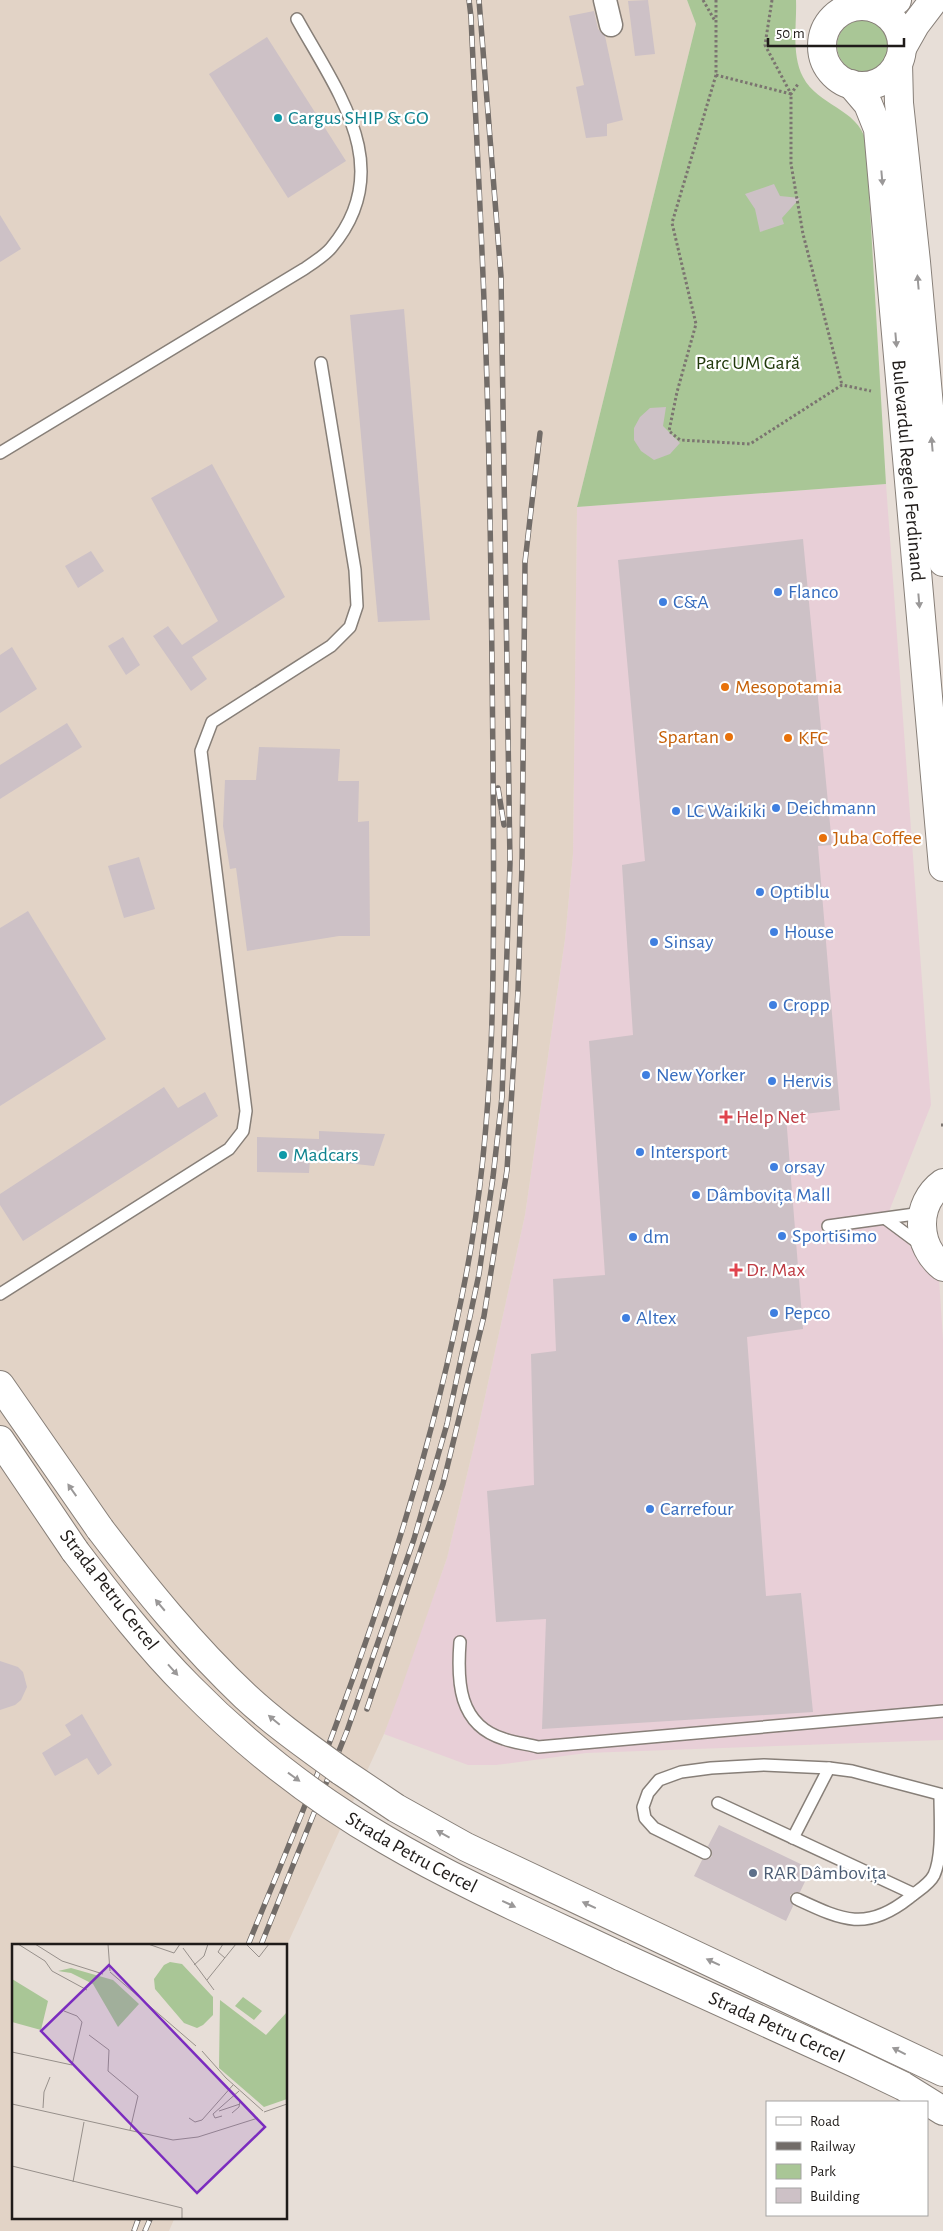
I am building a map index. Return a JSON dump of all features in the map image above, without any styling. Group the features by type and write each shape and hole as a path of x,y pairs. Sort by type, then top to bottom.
{"main road":[{"path":"900,56 897,26 879,4 830,12 822,44 827,64 841,79 851,84 862,86 873,84 892,72 900,56 915,25 934,0"},
{"name":"Bulevardul Regele Ferdinand","path":"900,56 899,103 918,282 943,562"},
{"name":"Bulevardul Regele Ferdinand","path":"851,84 868,104 878,129 943,867"},
{"path":"936,1260 923,1240 922,1213 928,1199 943,1183"},
{"name":"Strada Petru Cercel","path":"0,1385 100,1529 168,1615 211,1662 253,1703 295,1738 396,1808 466,1846 943,2072"},
{"name":"Strada Petru Cercel","path":"0,1440 76,1550 115,1602 188,1687 226,1723 281,1768 338,1810 385,1840 443,1872 658,1974 855,2063 903,2086 927,2101"},
{"name":"Strada Petru Cercel","path":"928,2102 943,2111"}],"street":[{"path":"605,0 611,25"}],"lane":[{"path":"0,454 304,270 330,249 351,220 360,195 362,169 360,145 347,108 297,19"},
{"path":"0,1294 229,1149 244,1131 246,1111 202,752 212,722 331,646 350,628 357,606 355,570 321,363"},
{"path":"828,1226 922,1213"},
{"path":"886,1219 936,1260"},
{"path":"460,1642 458,1670 460,1694 468,1713 482,1728 502,1739 538,1747 943,1711"},
{"path":"705,1853 654,1828 645,1818 643,1807 648,1793 659,1780 681,1772 712,1768 764,1765 829,1768 852,1771 941,1795 939,1875 893,1910 874,1918 848,1920 797,1899"},
{"path":"793,1838 829,1768"},
{"path":"718,1803 914,1894"}],"path":[{"path":"703,0 716,23"},
{"path":"716,0 716,75 672,223 696,324 677,392 669,431 680,440 750,444 842,385 871,391"},
{"path":"772,0 765,45 791,94 791,164 803,234 842,385"},
{"path":"716,75 791,94"},
{"path":"791,94 798,84"}],"shaded area":[{"path":"0,0 687,0 696,24 577,507 573,854 565,939 525,1215 477,1433 447,1558 384,1734 287,1944 12,1944 12,2218 175,2218 169,2231 0,2231"},
{"path":"886,484 931,1105 886,1219 939,1279 943,1340 943,1740 586,1753 496,1765 468,1765 384,1734 447,1558 477,1433 525,1215 565,939 573,854 577,507"}],"green space":[{"name":"Parc UM Gară","path":"687,0 796,0 795,39 797,59 803,77 818,95 854,121 866,141 886,484 577,507 696,24"},
{"path":"863,20 873,22 881,28 887,36 889,46 887,56 881,64 873,70 863,72 853,70 845,64 839,56 837,46 839,36 845,28 853,22"}],"building":[{"path":"648,0 655,54 635,56 628,1"},
{"path":"594,11 598,29 605,36 623,120 607,124 607,136 586,138 576,87 584,85 569,16"},
{"name":"Cargus SHIP & GO","path":"267,37 346,161 288,198 209,74"},
{"path":"774,184 780,196 800,198 782,218 784,224 760,232 755,209 745,194"},
{"path":"0,215 21,249 0,262"},
{"path":"404,309 430,620 378,622 350,315"},
{"path":"666,407 663,426 680,443 670,454 654,460 641,451 634,440 634,428 640,417 650,408"},
{"path":"212,464 285,597 192,657 207,679 191,691 153,636 168,626 182,645 218,621 151,498"},
{"name":"Dâmbovița Mall","path":"803,539 832,845 818,846 840,1110 786,1116 803,1329 747,1337 766,1596 801,1593 813,1712 542,1729 546,1619 496,1622 487,1491 534,1485 531,1354 556,1351 553,1279 605,1275 589,1041 633,1035 622,865 645,861 618,560"},
{"path":"91,551 104,571 78,588 65,566"},
{"path":"123,637 140,665 126,675 108,646"},
{"path":"12,647 37,689 0,713 0,655"},
{"path":"67,723 82,747 0,799 0,765"},
{"path":"259,747 340,749 338,781 359,781 358,822 369,821 370,936 339,936 247,951 236,868 230,869 223,826 225,780 256,780"},
{"path":"139,857 155,909 124,918 108,866"},
{"path":"28,911 106,1039 0,1106 0,928"},
{"path":"164,1087 178,1108 205,1092 218,1116 23,1241 0,1205 0,1194"},
{"path":"319,1131 385,1134 374,1166 310,1159 309,1173 257,1172 257,1137 319,1139"},
{"path":"0,1661 18,1667 23,1672 27,1687 21,1700 15,1705 0,1710"},
{"path":"82,1714 112,1765 98,1775 87,1758 55,1776 42,1753 71,1735 65,1725"},
{"name":"RAR Dâmbovița","path":"719,1825 811,1869 800,1892 790,1895 793,1906 786,1921 694,1876 702,1860 709,1859 712,1856 711,1849 708,1846"}],"railway":[{"path":"248,1944 336,1725 394,1557 442,1386 467,1270 477,1208 484,1145 492,1019 493,830 489,465 485,321 469,0"},
{"path":"261,1944 347,1731 414,1539 447,1424 479,1274 502,1097 510,863 501,276 479,0"},
{"path":"367,1709 443,1484 484,1316 507,1170 518,991 522,865 525,562 540,433"},
{"path":"498,788 504,825"},
{"path":"134,2231 139,2218"},
{"path":"145,2231 151,2218"}],"place":[{"name":"Cargus SHIP & GO","path":"278,118"},
{"name":"Flanco","path":"778,592"},
{"name":"C&A","path":"663,602"},
{"name":"Mesopotamia","path":"725,687"},
{"name":"Spartan","path":"729,737"},
{"name":"KFC","path":"788,738"},
{"name":"Deichmann","path":"776,808"},
{"name":"LC Waikiki","path":"676,811"},
{"name":"Juba Coffee","path":"823,838"},
{"name":"Optiblu","path":"760,892"},
{"name":"House","path":"774,932"},
{"name":"Sinsay","path":"654,942"},
{"name":"Cropp","path":"773,1005"},
{"name":"New Yorker","path":"646,1075"},
{"name":"Hervis","path":"772,1081"},
{"name":"Help Net","path":"726,1117"},
{"name":"Intersport","path":"640,1152"},
{"name":"Madcars","path":"283,1155"},
{"name":"orsay","path":"774,1167"},
{"name":"Dâmbovița Mall","path":"696,1195"},
{"name":"Sportisimo","path":"782,1236"},
{"name":"dm","path":"633,1237"},
{"name":"Dr. Max","path":"736,1270"},
{"name":"Pepco","path":"774,1313"},
{"name":"Altex","path":"626,1318"},
{"name":"Carrefour","path":"650,1509"},
{"name":"RAR Dâmbovița","path":"753,1873"}]}
